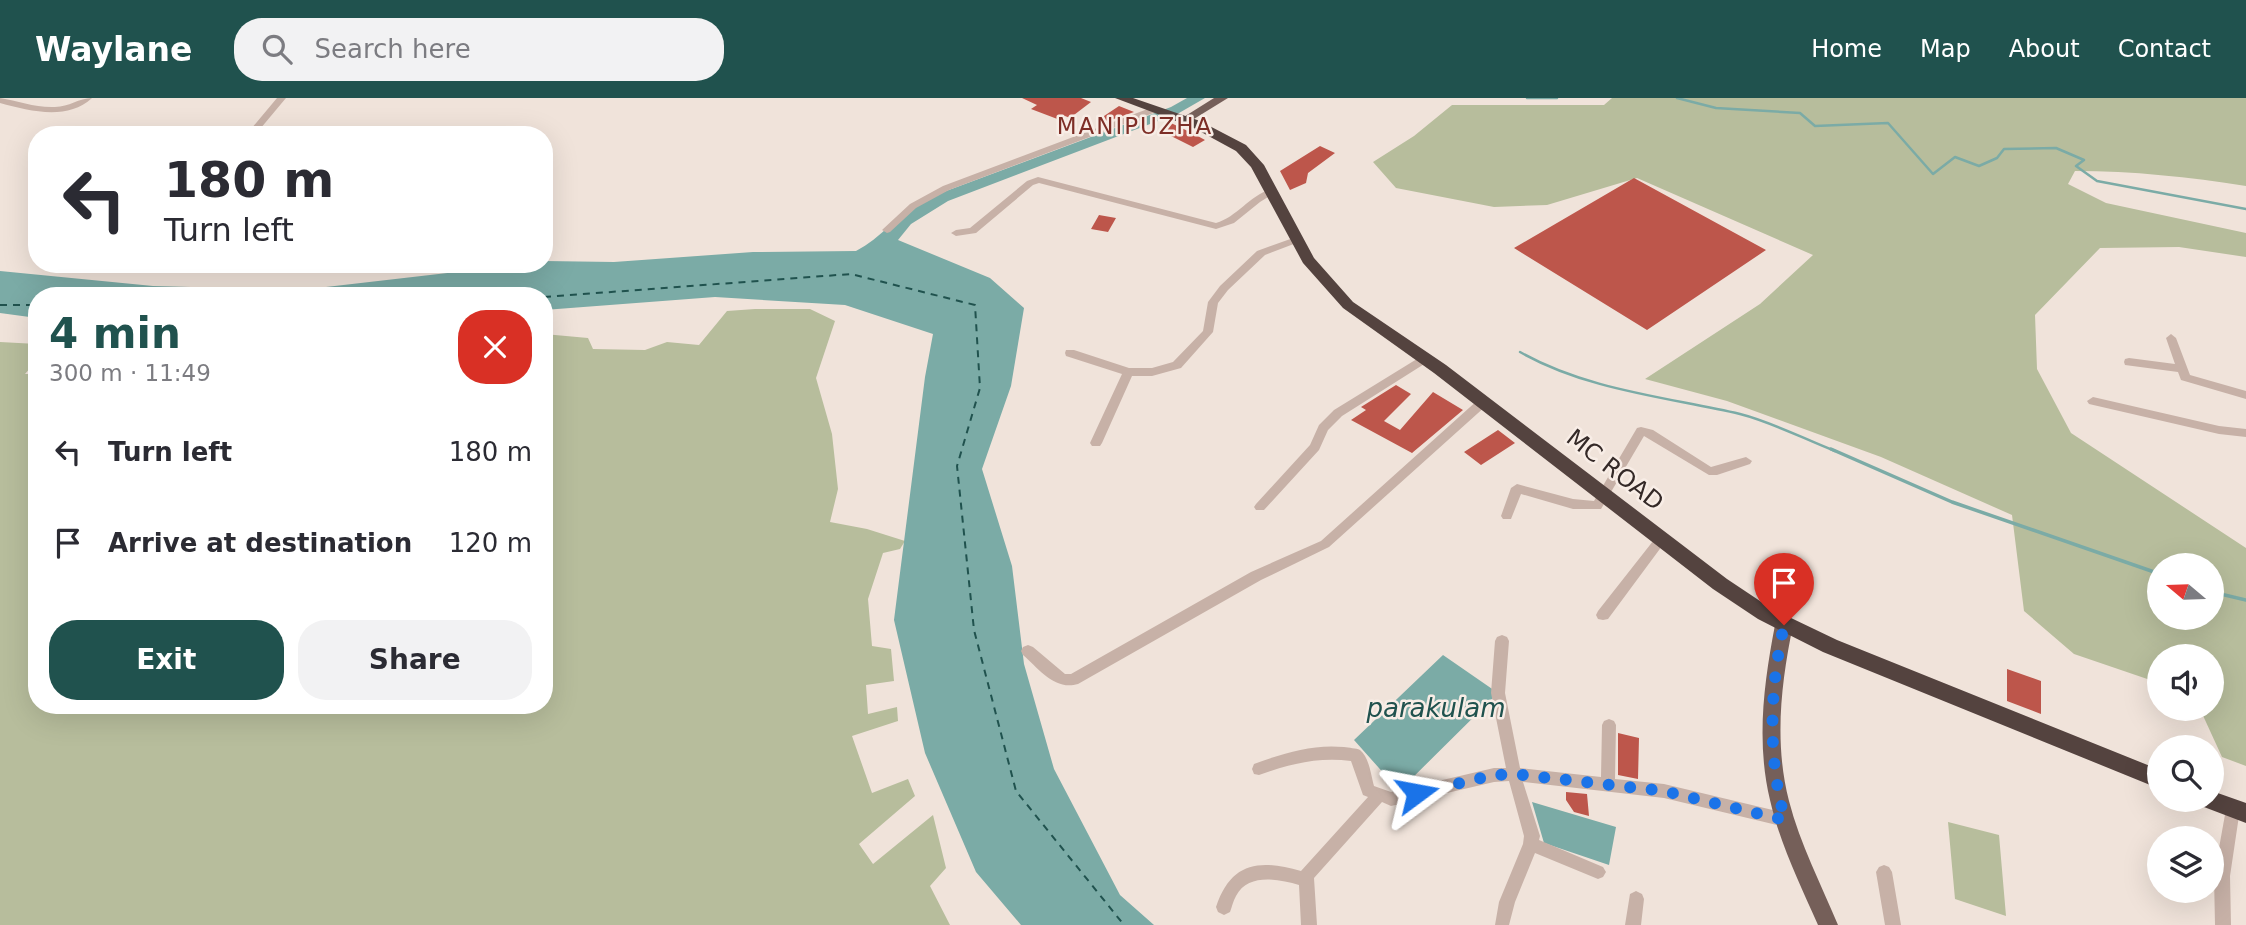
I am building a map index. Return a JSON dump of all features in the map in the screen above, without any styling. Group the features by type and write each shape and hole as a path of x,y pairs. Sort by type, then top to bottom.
{"highway":[{"name":"MC ROAD","path":"1121,98 1227,138 1248,153 1296,240 1317,272 1348,305 1425,358 1720,584 1784,625 1830,646 2147,775"}],"main road":[{"path":"1185,120 1222,98"},
{"path":"1784,625 1778,653 1773,714 1773,751 1779,797 1785,820 1828,925"}],"street":[{"path":"0,100 54,109 71,108 88,98"},
{"path":"258,126 282,98"},
{"path":"887,230 913,206 946,188 1158,112"},
{"path":"956,233 973,231 1030,183 1038,180 1216,226 1225,225 1252,200 1271,192"},
{"path":"1070,353 1128,372 1152,372 1177,365 1208,332 1213,302 1224,288 1261,253 1296,240"},
{"path":"2171,338 2185,377 2246,395"},
{"path":"1260,508 1315,447 1324,428 1338,413 1425,358"},
{"path":"2129,362 2181,369"},
{"path":"1096,443 1128,372"},
{"path":"2093,401 2219,430 2246,433"},
{"path":"1028,651 1062,680 1073,680 1256,576 1325,544 1483,402"},
{"path":"1507,516 1517,488 1586,506 1597,506 1641,431 1649,433 1709,471 1746,461"},
{"path":"1603,615 1661,539"},
{"path":"1502,641 1497,693 1514,774 1532,836 1507,902 1502,923"},
{"path":"1608,784 1609,724"},
{"path":"1259,769 1296,754 1355,755 1360,762 1368,790 1391,799 1494,775 1514,774 1689,796 1785,820"},
{"path":"1309,925 1306,880 1311,869 1378,796"},
{"path":"2223,925 2222,876 2240,811"},
{"path":"1531,844 1598,872"},
{"path":"1224,907 1227,892 1233,885 1254,874 1272,871 1306,880"},
{"path":"1884,872 1892,925"},
{"path":"1633,925 1636,900"}],"green space":[{"path":"1612,98 2246,98 2246,186 2161,175 2075,171 2068,184 2106,203 2246,233 2246,257 2179,247 2100,248 2035,315 2037,369 2071,433 2246,548 2246,766 2224,758 2224,735 2212,735 2206,721 2224,721 2224,644 2147,644 2147,679 2074,654 2024,611 2012,515 1881,457 1727,401 1645,379 1760,304 1813,255 1637,178 1547,205 1494,207 1396,188 1373,162 1414,136 1452,105 1604,105"},
{"path":"810,309 835,321 816,378 832,434 838,489 830,522 867,529 905,541 900,549 883,553 868,599 872,646 891,649 894,681 866,685 868,714 897,707 898,721 852,736 872,793 908,779 915,796 859,844 873,864 933,815 946,868 930,886 950,925 0,925 0,342 28,344 28,370 25,374 28,374 28,714 553,714 553,335 588,338 593,349 645,350 667,342 699,345 727,311"},
{"path":"1948,822 1999,835 2006,916 1955,899"}],"water":[{"path":"1187,98 1205,98 1179,113 948,201 911,224 898,240 990,278 1024,308 1011,386 982,469 1012,566 1024,664 1054,769 1120,895 1154,925 1021,925 976,872 925,753 894,620 925,377 933,334 845,305 715,297 553,309 553,287 326,287 447,273 553,273 553,261 614,262 753,252 856,251 922,200 1171,107"},
{"path":"0,271 190,287 28,287 28,317 0,313"},
{"name":"parakulam","path":"1443,655 1498,693 1391,799 1395,786 1354,740"},
{"path":"1532,802 1616,827 1609,865 1544,843"}],"building":[{"path":"1022,98 1081,98 1091,102 1070,118 1065,116 1060,120 1031,109 1037,105"},
{"path":"1119,106 1134,112 1105,122 1098,120"},
{"path":"1171,123 1205,140 1193,147 1159,130"},
{"path":"1320,146 1335,153 1308,173 1306,183 1290,190 1280,171"},
{"path":"1634,178 1766,250 1647,330 1514,248"},
{"path":"1099,215 1116,218 1108,232 1091,229"},
{"path":"1396,385 1411,394 1384,421 1400,430 1433,392 1463,410 1412,453 1351,420 1366,410 1361,407"},
{"path":"1498,430 1515,443 1481,465 1464,452"},
{"path":"2007,669 2041,681 2041,714 2007,701"},
{"path":"1618,733 1639,738 1638,779 1618,775"},
{"path":"1566,792 1587,794 1589,816 1574,812 1566,800"}],"waterway":[{"path":"1527,98 1557,98"},
{"path":"1677,98 1716,108 1800,113 1815,126 1888,123 1933,174 1955,157 1979,166 1997,158 2004,149 2056,148 2084,160 2076,166 2097,181 2246,209"},
{"path":"1520,352 1546,365 1600,384 1752,417 1835,451"},
{"path":"1831,449 1952,502 2147,570"},
{"path":"2224,595 2246,600"}],"ferry route":[{"path":"553,296 851,274 975,305 980,388 957,466 974,630 1016,791 1124,925"},
{"path":"0,305 28,305"}],"district":[{"name":"MANIPUZHA","path":"1135,126"}],"route":[{"path":"1417,793 1494,775 1514,774 1664,791 1749,809 1785,820 1773,751 1778,653 1784,625"}]}
